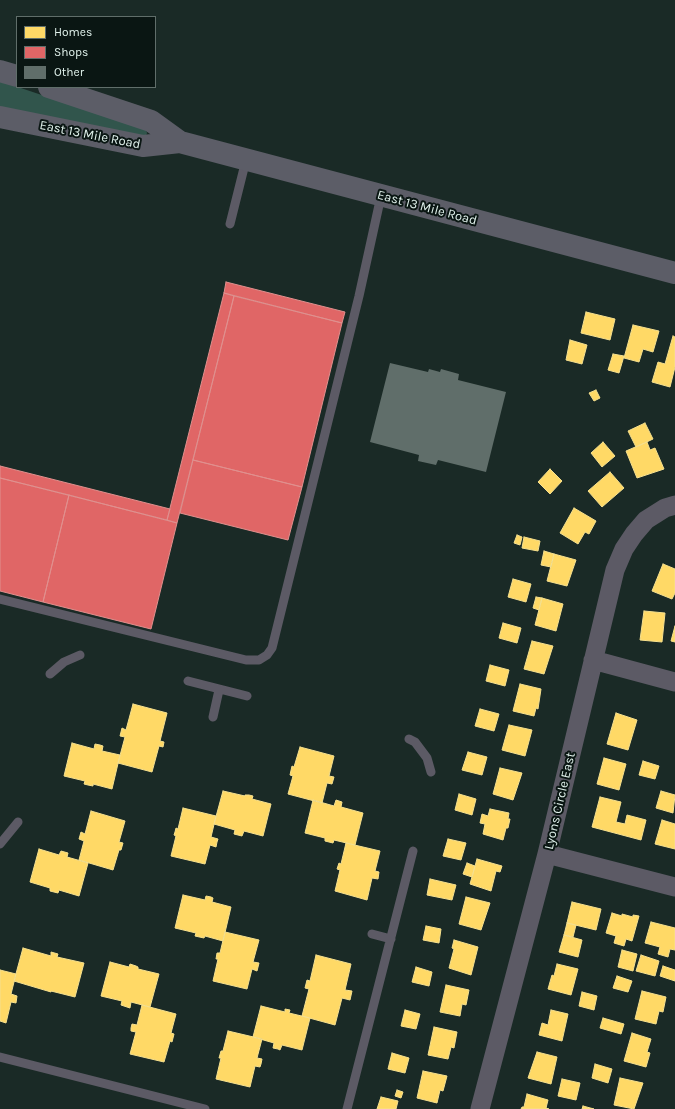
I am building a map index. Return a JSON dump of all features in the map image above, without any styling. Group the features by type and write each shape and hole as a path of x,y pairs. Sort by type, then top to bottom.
{"main road":[{"path":"0,71 16,76"},
{"name":"East 13 Mile Road","path":"52,88 151,121 180,142 675,273"},
{"name":"East 13 Mile Road","path":"0,118 142,146 180,142"}],"street":[{"name":"Lyons Circle East","path":"480,1109 547,854 615,570 624,549 646,520 670,506"},
{"path":"593,660 675,682"},
{"path":"547,854 675,887"}],"lane":[{"path":"230,224 246,160"},
{"path":"0,599 246,660 259,660 267,655 272,648 381,196"},
{"path":"50,674 64,662 80,655"},
{"path":"188,681 247,696"},
{"path":"213,716 219,690"},
{"path":"409,739 415,742 427,758 431,772"},
{"path":"0,844 18,822"},
{"path":"347,1109 413,851"},
{"path":"372,934 391,939"},
{"path":"0,1057 205,1109"}],"green space":[{"path":"0,81 16,86 16,88 21,88 146,130 147,133 146,136 0,109"}],"building: Homes":[{"path":"586,312 615,319 610,340 581,333"},
{"path":"633,325 659,331 653,352 643,349 639,362 624,358"},
{"path":"673,336 675,337 675,367 670,387 652,382 658,362 665,364"},
{"path":"570,340 587,345 582,364 566,360"},
{"path":"613,354 624,356 619,373 608,370"},
{"path":"596,390 600,398 594,401 589,393"},
{"path":"645,423 653,439 636,447 628,431"},
{"path":"603,442 615,456 602,467 591,453"},
{"path":"647,442 650,450 655,448 664,469 637,478 626,451"},
{"path":"550,469 562,481 550,494 538,482"},
{"path":"610,472 624,488 602,507 588,491"},
{"path":"574,508 596,521 589,534 585,532 578,544 560,533"},
{"path":"517,535 522,537 520,545 514,543"},
{"path":"524,537 540,541 538,551 522,548"},
{"path":"544,551 554,554 551,567 541,565"},
{"path":"554,554 576,560 567,586 547,581"},
{"path":"663,564 675,569 675,593 672,599 652,591"},
{"path":"513,579 531,584 526,602 508,597"},
{"path":"536,597 542,598 539,610 533,608"},
{"path":"542,598 563,604 556,631 535,625"},
{"path":"644,611 665,613 662,642 640,640"},
{"path":"503,623 521,628 517,643 499,638"},
{"path":"675,626 675,642 671,641"},
{"path":"532,641 553,646 544,674 524,669"},
{"path":"490,665 509,670 505,686 486,681"},
{"path":"520,684 541,689 538,709 536,708 534,716 513,711"},
{"path":"133,704 167,713 160,741 164,742 163,747 159,746 152,772 118,763 125,737 120,736 122,728 126,730"},
{"path":"480,709 499,714 494,731 475,726"},
{"path":"616,713 637,720 628,750 607,744"},
{"path":"509,725 532,730 525,756 502,750"},
{"path":"72,743 94,749 95,744 100,745 103,746 102,751 120,755 112,789 93,784 93,786 84,784 85,781 64,776"},
{"path":"300,747 334,756 329,776 334,777 332,784 327,783 322,803 288,794 293,776 290,775 292,766 294,767"},
{"path":"468,752 487,757 482,775 462,770"},
{"path":"604,758 626,764 619,790 597,784"},
{"path":"643,761 659,766 655,779 639,775"},
{"path":"500,768 522,773 513,800 493,794"},
{"path":"223,791 245,796 253,796 252,799 271,804 263,836 244,831 242,836 234,834 235,830 214,824"},
{"path":"661,791 675,795 673,813 656,808"},
{"path":"459,794 476,799 472,815 455,810"},
{"path":"600,797 621,802 616,822 625,824 627,815 646,820 641,840 592,827"},
{"path":"313,800 334,806 336,800 342,802 341,807 363,813 355,845 334,840 333,843 325,841 325,838 305,833"},
{"path":"183,808 216,816 211,837 218,839 216,847 210,845 205,864 171,856 176,836 174,835 176,828 178,829"},
{"path":"490,809 509,813 508,819 510,819 508,828 506,828 503,840 483,834 485,824 480,823 482,814 488,816"},
{"path":"91,811 125,821 119,842 123,843 121,850 119,850 113,870 79,860 84,841 79,839 81,832 85,834"},
{"path":"662,820 675,824 675,849 655,844"},
{"path":"448,839 466,843 461,860 443,856"},
{"path":"346,843 380,851 375,871 379,872 378,879 372,878 367,900 335,891 340,870 337,869 339,863 341,864"},
{"path":"39,849 59,855 61,851 68,853 67,857 88,863 79,896 59,890 58,893 50,891 50,888 30,882"},
{"path":"477,859 502,866 500,872 496,871 491,891 470,884"},
{"path":"467,863 475,866 472,877 463,874"},
{"path":"430,879 456,885 452,900 427,895"},
{"path":"183,895 205,900 206,896 211,897 213,898 212,902 231,907 223,941 205,936 204,938 195,936 196,933 175,928"},
{"path":"466,897 490,903 481,930 459,924"},
{"path":"572,902 601,909 596,930 567,923"},
{"path":"612,913 622,916 622,914 633,917 633,915 639,916 632,941 626,939 624,946 614,943 616,936 606,933"},
{"path":"651,922 675,928 675,950 670,949 668,957 658,954 660,947 645,943"},
{"path":"567,923 576,925 573,937 564,935"},
{"path":"426,926 441,929 439,943 423,940"},
{"path":"225,932 259,940 253,962 259,963 257,971 252,969 247,989 213,981 218,959 216,959 217,953 220,953"},
{"path":"564,935 582,940 578,957 559,952"},
{"path":"454,940 478,947 471,975 449,968 454,949 452,948"},
{"path":"23,948 51,956 51,952 58,954 57,957 84,963 75,997 51,992 14,981"},
{"path":"622,950 637,954 633,971 618,967"},
{"path":"316,955 351,964 345,990 352,991 350,1000 342,998 335,1025 302,1016 309,989 305,988 307,980 310,981"},
{"path":"641,955 659,961 655,976 636,971"},
{"path":"110,962 129,967 130,964 138,967 138,969 159,974 150,1007 131,1002 130,1008 121,1005 122,1001 101,996"},
{"path":"557,964 578,969 571,995 548,989 552,975 554,976"},
{"path":"663,966 675,970 675,981 660,976"},
{"path":"416,967 432,972 429,986 412,982"},
{"path":"0,970 16,974 11,994 17,996 16,1003 11,1002 6,1023 0,1021"},
{"path":"617,976 632,981 628,992 613,988"},
{"path":"446,985 469,990 466,1005 462,1004 460,1016 440,1012"},
{"path":"642,991 666,997 663,1012 659,1011 656,1024 635,1019"},
{"path":"582,992 597,996 594,1010 579,1006"},
{"path":"142,1005 176,1014 171,1033 174,1034 172,1042 170,1041 164,1062 130,1054 136,1032 131,1031 131,1028 132,1024 137,1025"},
{"path":"261,1006 285,1012 285,1009 290,1010 289,1013 310,1018 302,1050 282,1045 280,1050 273,1048 274,1043 253,1037"},
{"path":"405,1010 420,1014 416,1029 401,1026"},
{"path":"551,1010 568,1014 562,1041 539,1035 542,1023 548,1025"},
{"path":"603,1018 624,1024 621,1034 600,1028"},
{"path":"434,1027 457,1032 454,1048 451,1047 448,1059 428,1055"},
{"path":"228,1031 262,1039 257,1058 262,1059 261,1064 260,1067 255,1066 250,1087 216,1079 221,1058 219,1058 221,1051 223,1051"},
{"path":"632,1033 651,1039 647,1052 650,1053 646,1067 624,1061"},
{"path":"537,1052 557,1057 551,1084 528,1078"},
{"path":"392,1053 409,1058 405,1073 388,1069"},
{"path":"595,1064 612,1069 608,1083 592,1078"},
{"path":"423,1071 447,1076 443,1091 440,1090 437,1103 417,1098"},
{"path":"620,1078 643,1083 634,1109 614,1105"},
{"path":"562,1079 580,1083 576,1100 558,1096"},
{"path":"397,1090 403,1092 401,1098 395,1096"},
{"path":"527,1094 548,1100 546,1108 549,1109 521,1109 524,1107"},
{"path":"381,1097 398,1101 396,1109 377,1109"},
{"path":"583,1106 594,1109 582,1109"}],"building: Shops":[{"path":"226,282 345,312 342,323 224,293"},
{"path":"224,293 234,296 177,523 167,520"},
{"path":"234,296 342,323 302,487 193,460"},
{"path":"193,460 302,487 288,540 180,513"},
{"path":"0,466 170,509 167,520 0,478"},
{"path":"0,478 69,495 43,602 0,591"},
{"path":"69,495 177,523 151,629 43,602"}],"building: Other":[{"path":"390,363 428,372 429,369 440,372 441,369 459,374 458,380 506,392 486,472 438,460 436,465 418,461 419,455 370,442"}]}
